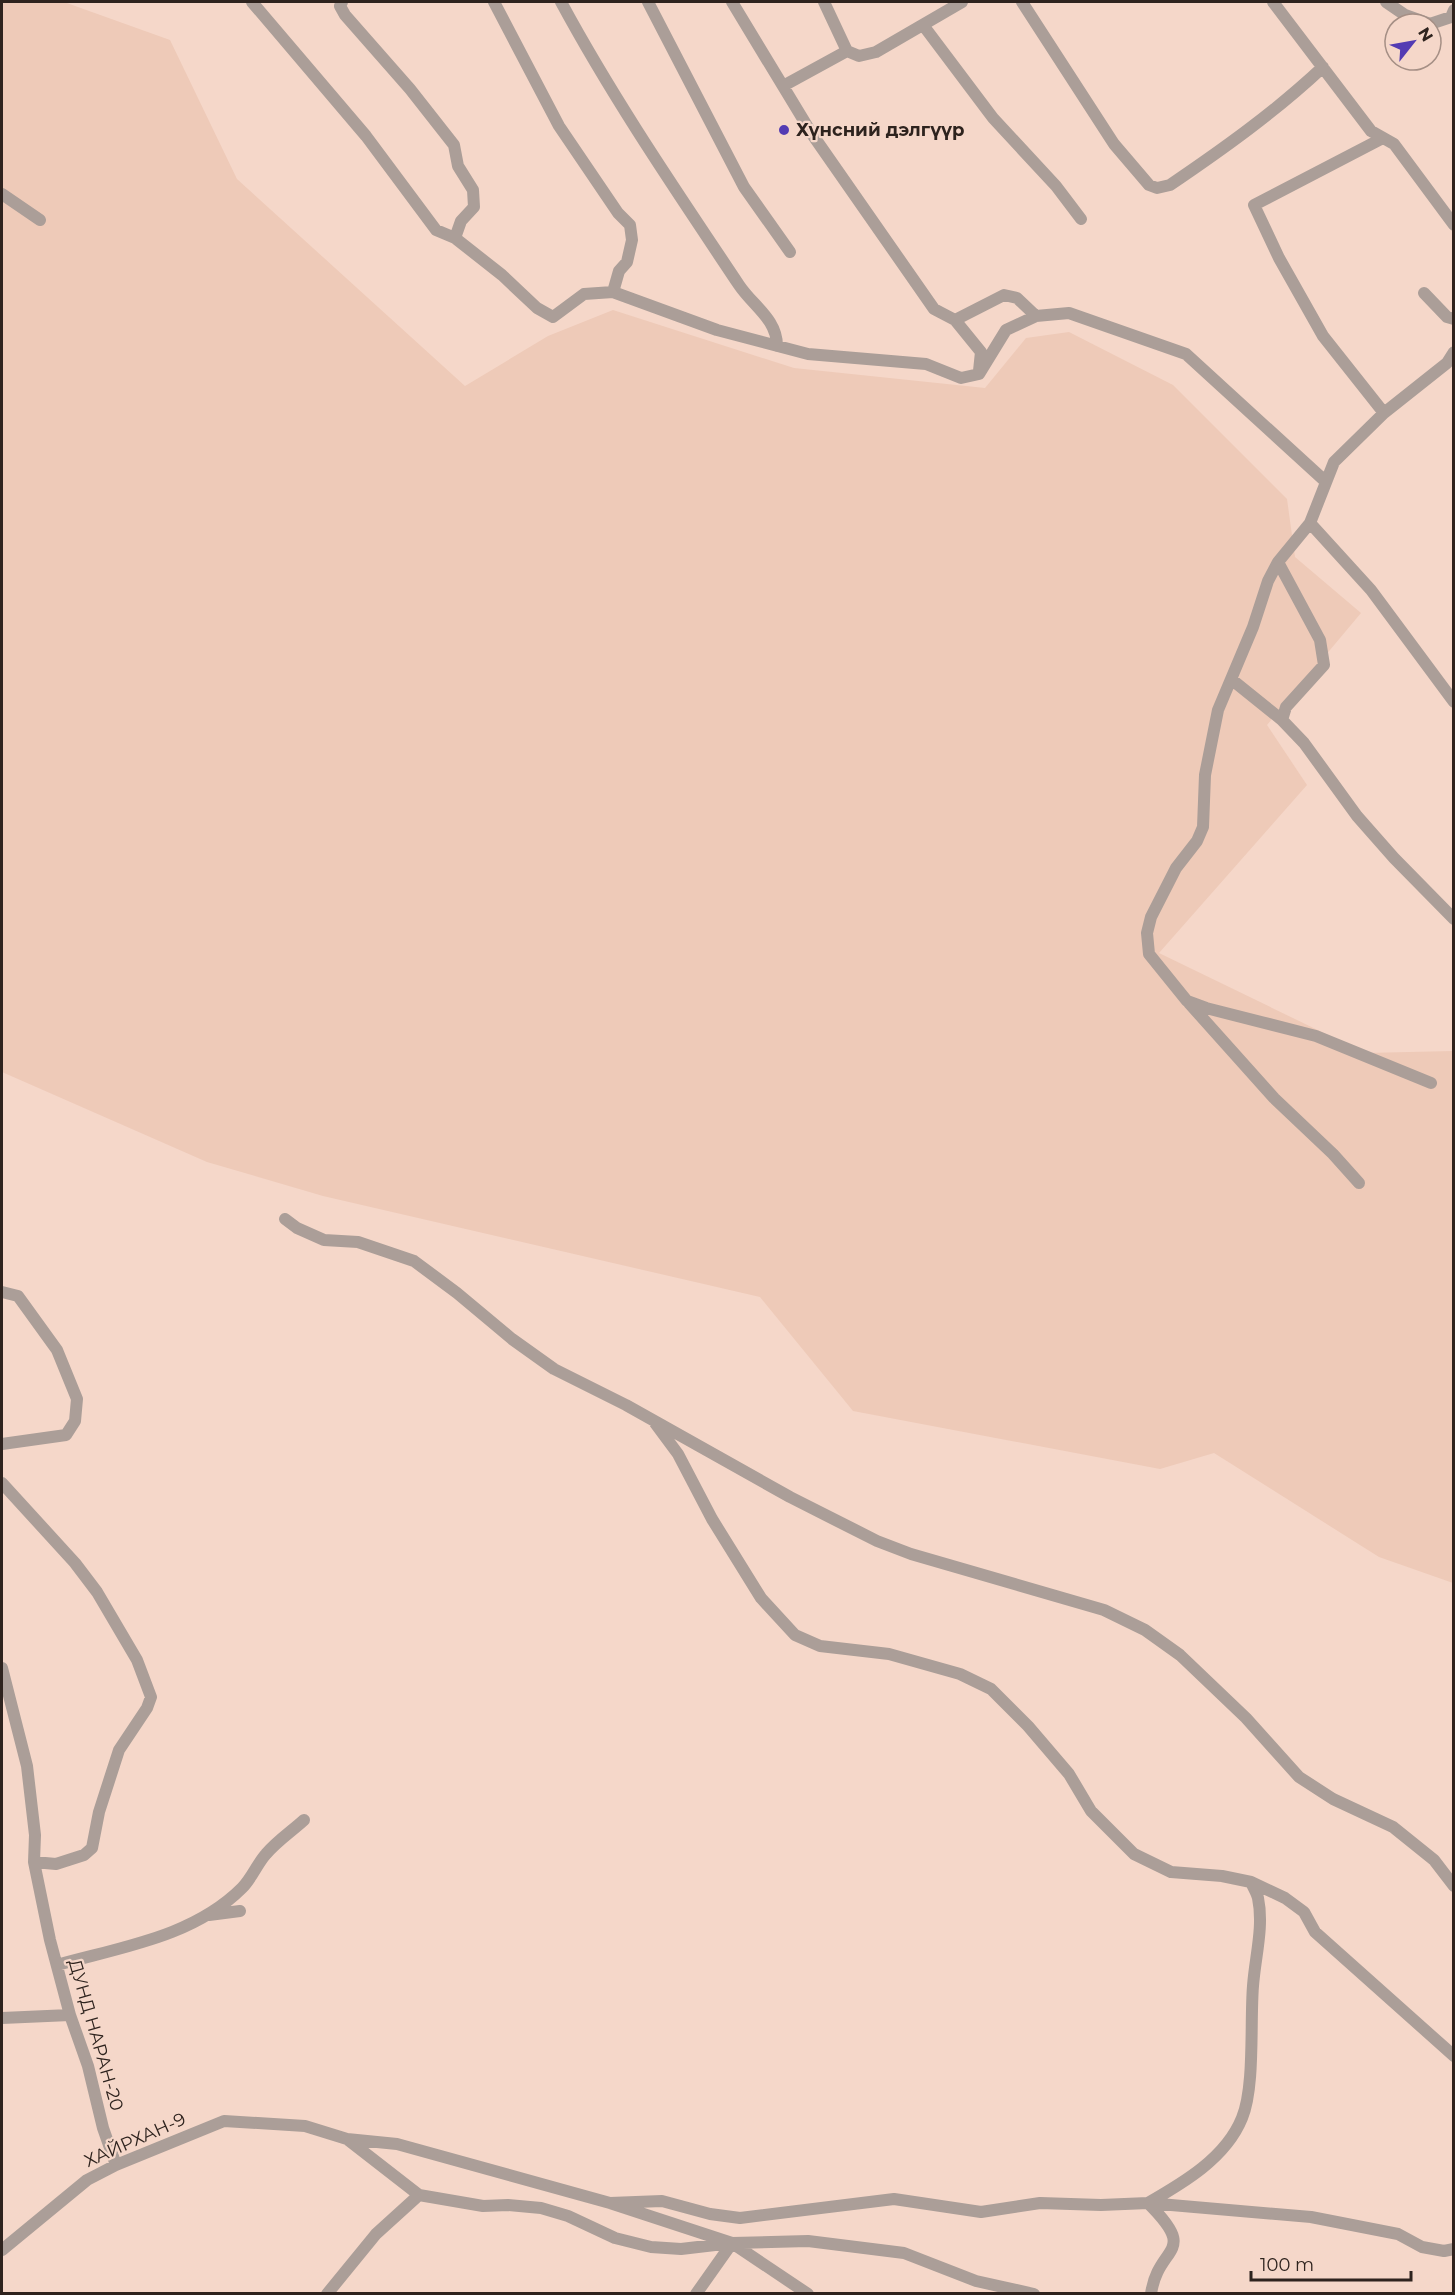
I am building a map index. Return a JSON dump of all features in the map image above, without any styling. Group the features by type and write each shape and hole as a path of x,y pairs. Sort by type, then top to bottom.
{"street":[{"path":"252,2 366,136 436,230 455,238 502,275 537,308 553,317 584,294 613,292 717,330 808,354 926,364 961,378 979,374 1006,330 1036,316 1069,313 1186,354 1325,481"},
{"path":"342,2 340,6 345,15 410,89 454,145 458,166 473,190 474,207 461,221 455,238"},
{"path":"494,2 560,126 618,213 630,225 632,240 627,262 619,271 613,292"},
{"path":"561,2 598,69 684,202 744,292 770,321 777,333 777,346"},
{"path":"648,2 744,187 790,252"},
{"path":"732,2 812,134 934,309 955,320 981,352 979,374"},
{"path":"824,2 847,51 859,56 876,52 922,25 947,5 962,2"},
{"path":"1023,2 1114,144 1149,185 1157,188 1170,185 1236,140 1323,67"},
{"path":"1273,2 1371,131 1394,144 1454,225"},
{"path":"1386,2 1405,15 1430,24 1451,17 1454,10"},
{"path":"922,25 993,118 1056,186 1081,219"},
{"path":"783,86 847,51"},
{"path":"1383,138 1254,205 1279,258 1323,336 1384,413"},
{"path":"2,194 40,220"},
{"path":"1424,293 1447,317 1454,319"},
{"path":"955,320 1004,295 1017,298 1036,316"},
{"path":"1359,1183 1333,1154 1274,1098 1187,1001 1149,954 1147,933 1159,898 1176,868 1197,841 1203,827 1205,775 1218,710 1253,627 1268,581 1278,562 1310,524 1334,462 1384,413 1447,363 1454,352"},
{"path":"1310,524 1371,590 1454,702"},
{"path":"1278,562 1320,640 1324,665 1286,707 1282,720"},
{"path":"1231,679 1282,720 1304,743 1357,816 1394,858 1454,919"},
{"path":"1159,976 1187,1001 1316,1036 1431,1083"},
{"path":"285,1219 297,1228 324,1239 358,1242 414,1261 512,1339 554,1369 652,1420 790,1497 877,1541 911,1554 1104,1610 1145,1630 1180,1655 1246,1718 1299,1777 1333,1799 1393,1827 1434,1860 1454,1886"},
{"path":"2,1292 18,1296 57,1350 77,1399 75,1421 66,1435 2,1444"},
{"path":"652,1420 678,1454 712,1519 761,1598 795,1635 820,1646 889,1654 960,1674 991,1689 1028,1726 1069,1774 1091,1811 1134,1854 1171,1872 1222,1876 1251,1882 1285,1898 1304,1912 1314,1932 1454,2056"},
{"path":"2,1482 75,1563 97,1592 137,1660 151,1697 147,1708 118,1750 99,1812 92,1848 84,1855 56,1864 34,1862"},
{"name":"ДУНД НАРАН-20","path":"2,1668 27,1766 35,1835 34,1862 57,1965 70,2015 88,2066 103,2128 116,2164"},
{"path":"57,1965 145,1941 185,1928 208,1916 243,1887 267,1853 304,1820"},
{"path":"1148,2203 1176,2187 1218,2154 1242,2118 1249,2078 1253,1984 1259,1935 1258,1898 1251,1882"},
{"path":"208,1916 240,1911"},
{"path":"2,2018 70,2015"},
{"name":"ХАЙРХАН-9","path":"2,2250 87,2181 116,2164 224,2121 305,2126 347,2139"},
{"path":"347,2139 419,2195 483,2206 508,2205 541,2208 568,2216 615,2238 651,2247 681,2249 732,2243 808,2241 904,2253 976,2281 1034,2294"},
{"path":"347,2139 397,2144 610,2203 732,2243 808,2294"},
{"path":"327,2294 376,2234 419,2195"},
{"path":"610,2203 662,2201 710,2214 740,2218 894,2199 981,2211 1040,2203 1101,2205 1148,2203 1311,2217 1398,2234 1422,2247 1444,2251 1454,2249"},
{"path":"1148,2203 1174,2235 1174,2247 1153,2278 1151,2294"},
{"path":"696,2294 732,2243"}],"shaded area":[{"path":"2,2 64,2 170,40 237,179 465,386 548,336 613,310 794,368 985,388 1026,338 1069,332 1173,385 1287,499 1295,557 1361,613 1267,725 1307,785 1159,953 1365,1053 1453,1051 1453,1583 1379,1557 1214,1453 1160,1469 853,1411 760,1297 323,1196 207,1162 2,1072"}],"place":[{"name":"Хүнсний дэлгүүр","path":"784,130"}]}
